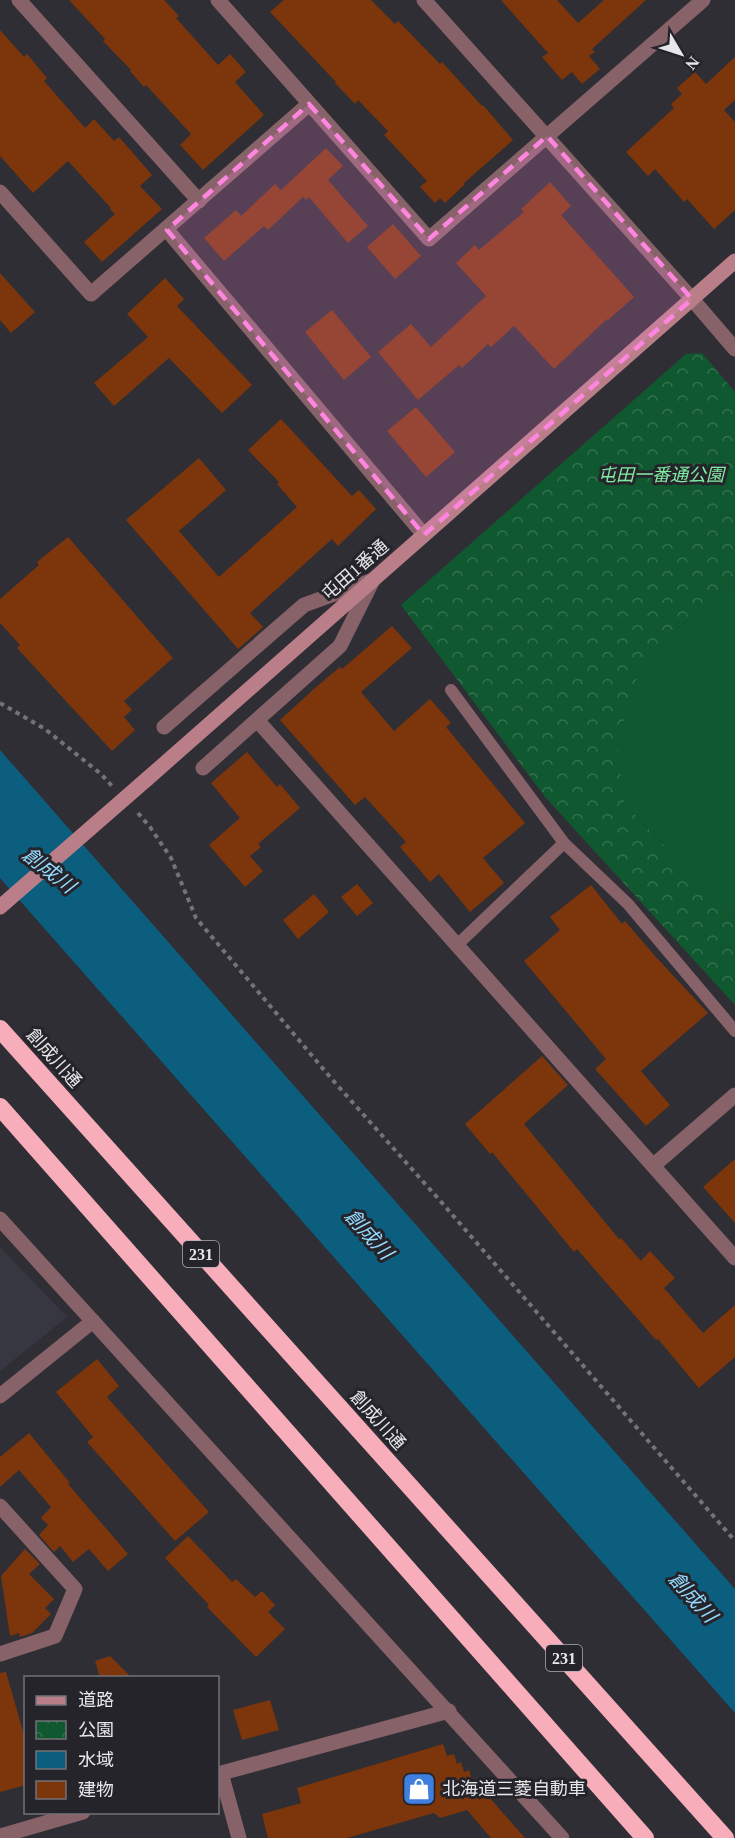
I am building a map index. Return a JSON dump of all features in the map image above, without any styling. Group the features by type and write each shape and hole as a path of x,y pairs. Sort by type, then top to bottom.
{"highway":[{"name":"創成川通","path":"0,1029 725,1838"},
{"path":"0,1107 645,1838"}],"street":[{"path":"19,0 199,201"},
{"path":"218,0 429,239 703,0"},
{"path":"424,0 692,298 735,349"},
{"path":"0,192 92,294 309,104"},
{"path":"167,230 424,535"},
{"name":"屯田1番通","path":"0,907 735,261"},
{"path":"204,768 340,646 373,580"},
{"path":"164,727 304,604 373,580"},
{"path":"257,720 735,1258"},
{"path":"654,1165 735,1095"},
{"path":"0,1219 562,1838"},
{"path":"0,1396 93,1321"},
{"path":"0,1506 75,1589 55,1636 0,1654"},
{"path":"239,1838 220,1774 449,1711"},
{"path":"0,1836 76,1814"}],"lane":[{"path":"451,690 564,843 628,904 735,1031"},
{"path":"456,946 564,843"}],"path":[{"path":"0,703 45,729 101,774 115,789"},
{"path":"136,812 150,827 171,858 196,918 330,1077 735,1541"}],"highlighted area":[{"path":"309,104 429,239 547,136 692,299 424,535 167,230"}],"shaded area":[{"path":"0,1247 67,1317 0,1371"}],"green space":[{"name":"屯田一番通公園","path":"702,353 735,392 735,580 666,638 637,679 624,803 735,920 735,1005 546,798 401,605 686,354"},
{"path":"735,580 735,920 624,803 617,743 637,679 666,638"}],"water":[{"name":"創成川","path":"0,750 735,1589 735,1713 0,878"}],"building":[{"path":"69,0 164,0 179,16 176,18 218,65 230,54 246,72 235,82 264,115 203,170 180,145 191,134 146,85 144,87 103,41 105,39"},
{"path":"284,0 371,0 395,24 398,21 440,64 442,62 513,140 445,203 440,198 435,203 420,187 427,181 384,135 388,131 358,100 355,104 270,12"},
{"path":"501,0 557,0 578,23 604,0 646,0 592,49 595,52 589,56 600,69 582,84 572,72 562,80 542,57 548,53"},
{"path":"0,30 24,57 27,54 47,78 44,81 85,128 94,119 114,141 119,137 152,175 140,186 162,209 102,262 84,242 115,214 68,161 33,193 0,156"},
{"path":"735,57 735,100 724,110 735,122 735,210 714,229 687,199 684,202 655,169 648,176 626,152 674,108 671,104 682,94 677,88 695,72 706,84"},
{"path":"326,148 343,166 328,180 368,226 348,243 309,197 306,200 303,197 268,230 264,226 224,261 204,238 236,210 241,216 275,184 281,190"},
{"path":"550,182 571,206 561,215 634,297 554,369 514,326 491,347 488,344 462,368 459,365 418,400 378,352 411,324 431,347 486,296 456,263 475,245 479,250 524,212 521,209"},
{"path":"393,224 421,256 395,279 367,247"},
{"path":"0,273 35,312 11,333 0,320"},
{"path":"165,278 184,299 177,306 252,385 222,413 169,358 114,406 94,383 148,337 127,314"},
{"path":"332,310 371,357 344,380 305,332"},
{"path":"416,407 455,452 426,477 387,431"},
{"path":"281,419 352,496 359,490 376,509 338,546 332,539 250,613 263,627 238,649 126,520 199,458 226,490 179,531 219,577 297,507 277,484 279,482 248,450"},
{"path":"68,537 173,658 124,701 132,710 124,717 135,730 112,751 17,648 20,645 0,623 0,599 39,565 37,562"},
{"path":"392,626 412,648 361,692 394,731 430,699 451,723 446,727 525,823 483,858 504,883 470,912 439,874 430,882 400,847 406,842 365,797 355,805 280,720 340,667 342,669"},
{"path":"247,752 277,787 280,784 300,808 258,844 261,847 250,856 263,871 245,887 209,845 240,818 211,783"},
{"path":"357,884 373,903 357,916 341,897"},
{"path":"591,885 622,924 625,921 708,1013 641,1071 670,1105 646,1126 595,1069 606,1059 524,961 560,930 550,917"},
{"path":"314,894 329,912 298,939 283,920"},
{"path":"542,1056 568,1085 524,1124 619,1239 621,1238 641,1261 650,1251 675,1278 664,1288 703,1333 735,1305 735,1357 699,1388 577,1249 574,1252 492,1152 490,1154 465,1124"},
{"path":"735,1159 735,1223 703,1187"},
{"path":"97,1359 119,1386 107,1397 209,1512 175,1541 87,1442 93,1437 56,1392"},
{"path":"29,1433 70,1483 68,1484 128,1554 108,1571 89,1549 73,1562 60,1546 54,1552 39,1535 48,1525 41,1518 51,1507 19,1470 0,1487 0,1457"},
{"path":"188,1536 232,1582 236,1579 255,1597 262,1591 275,1605 268,1612 285,1629 256,1657 207,1607 209,1605 165,1558"},
{"path":"25,1549 40,1564 29,1574 54,1599 45,1608 51,1614 32,1633 20,1637 19,1633 10,1636 1,1576"},
{"path":"110,1656 130,1676 100,1676 95,1661"},
{"path":"6,1672 24,1735 24,1786 0,1792 0,1673"},
{"path":"270,1700 279,1730 242,1740 233,1710"},
{"path":"443,1744 447,1756 454,1754 457,1764 461,1762 464,1772 469,1770 472,1780 478,1778 481,1789 486,1788 489,1797 525,1838 491,1838 467,1810 440,1818 434,1813 347,1838 268,1838 262,1814 301,1803 297,1788"}],"place":[{"name":"北海道三菱自動車","path":"419,1789"}]}
